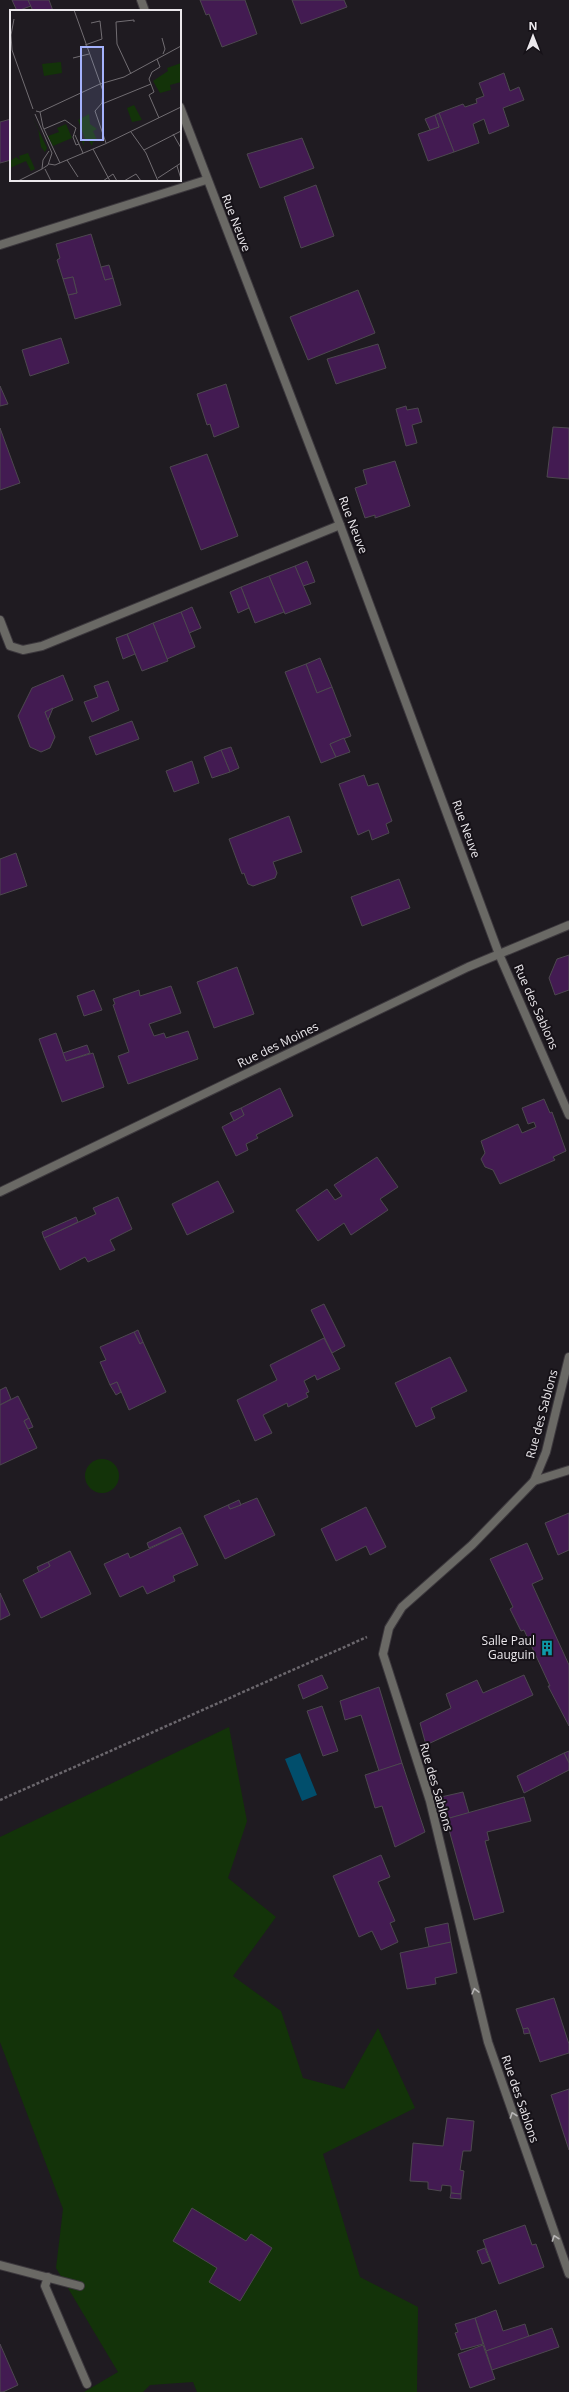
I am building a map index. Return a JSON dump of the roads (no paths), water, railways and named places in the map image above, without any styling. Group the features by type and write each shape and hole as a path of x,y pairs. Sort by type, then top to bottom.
{"street":[{"path":"141,0 145,10"},
{"name":"Rue Neuve","path":"181,111 206,180 340,524 499,954"},
{"path":"0,245 206,180"},
{"path":"0,620 10,646 23,650 42,646 340,524"},
{"name":"Rue des Moines","path":"0,1192 499,954 569,926"},
{"name":"Rue des Sablons","path":"499,954 569,1115"},
{"name":"Rue des Sablons","path":"569,1357 546,1452 534,1481 472,1545 402,1607 389,1628 383,1654 430,1801 488,2042 569,2274"},
{"path":"534,1481 569,1470"},
{"path":"0,2265 80,2286"},
{"path":"48,2277 45,2286 87,2384"}],"water":[{"path":"300,1753 317,1795 302,1801 285,1759"}],"place":[{"name":"Salle Paul Gauguin","path":"547,1648"}]}
